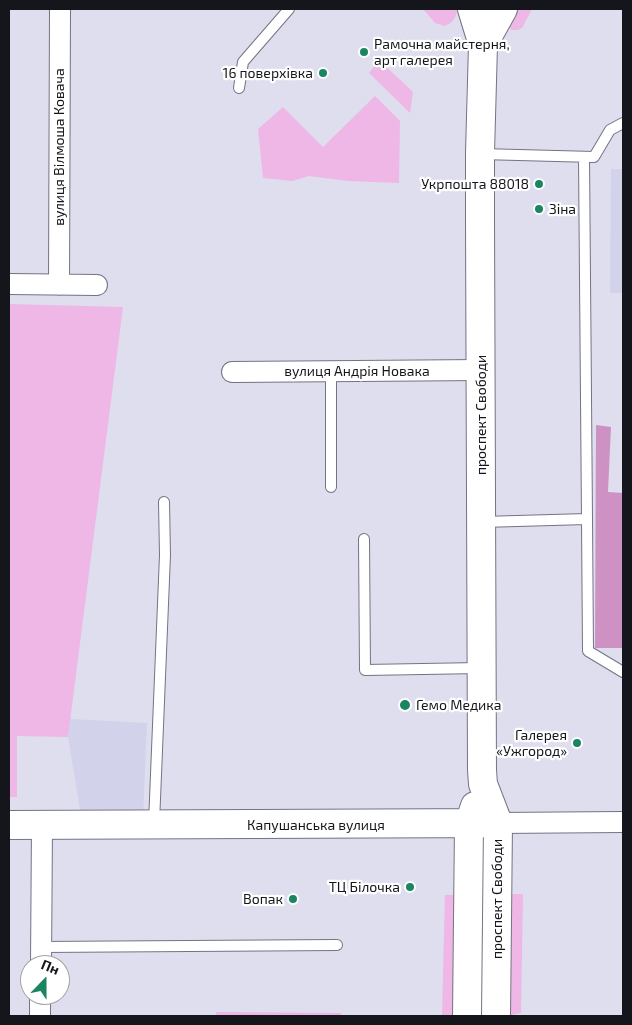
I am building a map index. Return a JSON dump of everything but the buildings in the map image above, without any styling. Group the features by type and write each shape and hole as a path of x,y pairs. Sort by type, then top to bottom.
{"main road":[{"name":"проспект Свободи","path":"468,1016 469,824 483,784 480,154 483,45 472,9"},
{"name":"проспект Свободи","path":"483,45 503,9"},
{"name":"проспект Свободи","path":"483,784 498,823 496,1016"},
{"name":"Капушанська вулиця","path":"9,825 498,823"}],"street":[{"name":"вулиця Вілмоша Ковача","path":"59,285 60,9"},
{"path":"9,284 97,285"},
{"name":"вулиця Андрія Новака","path":"232,372 481,370"},
{"name":"Капушанська вулиця","path":"498,823 623,822"},
{"path":"41,955 42,825"}],"lane":[{"path":"239,88 243,62 289,9"},
{"path":"480,154 594,157 610,130 623,123"},
{"path":"584,157 588,651 623,672"},
{"path":"332,371 332,488"},
{"path":"154,825 165,555 164,502"},
{"path":"482,522 587,519"},
{"path":"364,539 365,670 482,668"},
{"path":"68,955 337,945"}],"shaded area":[{"path":"423,9 458,10 452,22 445,26 435,23"},
{"path":"513,9 532,9 522,28 518,30 509,28"},
{"path":"379,60 413,92 410,113 369,73"},
{"path":"375,96 400,121 399,183 348,181 309,176 292,181 263,178 258,129 283,107 323,147"},
{"path":"611,169 623,169 623,293 610,293"},
{"path":"9,304 123,307 68,737 17,736 17,797 9,797"},
{"path":"596,425 611,427 608,492 623,493 623,648 595,648"},
{"path":"70,719 147,723 143,818 81,816 68,737"},
{"path":"476,893 486,893 486,1016 476,1016"},
{"path":"508,894 523,894 521,1013 507,1016"},
{"path":"445,895 457,895 453,1016 442,1016"},
{"path":"216,1012 341,1013 341,1016 216,1016"}],"place":[{"name":"Рамочна майстерня, арт галерея","path":"364,52"},
{"name":"16 поверхівка","path":"323,73"},
{"name":"Укрпошта 88018","path":"539,184"},
{"name":"Зіна","path":"539,209"},
{"name":"Гемо Медика","path":"405,705"},
{"name":"Галерея «Ужгород»","path":"577,743"},
{"name":"ТЦ Білочка","path":"410,887"},
{"name":"Вопак","path":"293,899"}]}
